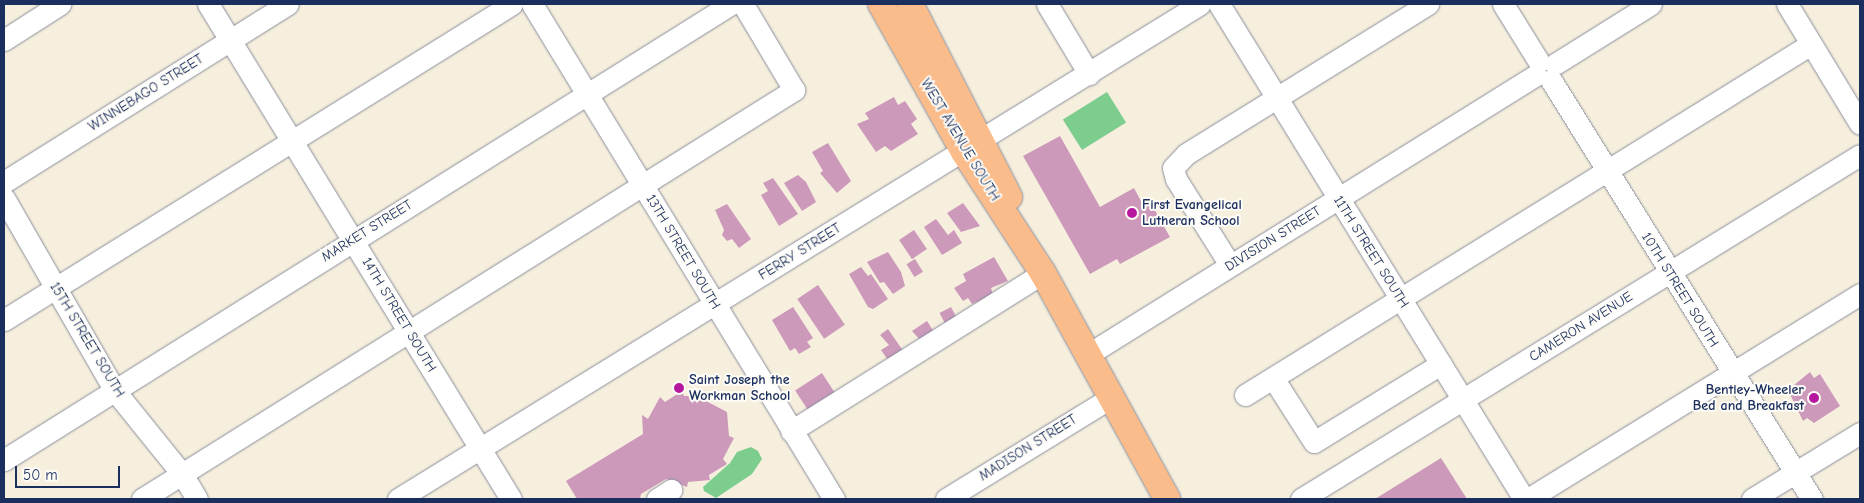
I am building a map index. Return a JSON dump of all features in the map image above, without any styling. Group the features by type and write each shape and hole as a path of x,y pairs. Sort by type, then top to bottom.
{"main road":[{"name":"WEST AVENUE SOUTH","path":"881,4 973,146 1167,499"},
{"name":"WEST AVENUE SOUTH","path":"910,4 973,146"}],"street":[{"path":"4,40 60,4"},
{"name":"14TH STREET SOUTH","path":"208,4 354,239 511,499"},
{"name":"WINNEBAGO STREET","path":"4,182 288,4"},
{"path":"4,320 512,4"},
{"name":"13TH STREET SOUTH","path":"532,4 834,499"},
{"name":"MARKET STREET","path":"4,460 731,4"},
{"path":"142,499 644,187 794,90 743,4"},
{"path":"1047,4 1090,74"},
{"name":"FERRY STREET","path":"398,499 1090,74 1200,4"},
{"name":"11TH STREET SOUTH","path":"1219,4 1524,499"},
{"path":"1230,266 1176,179 1173,168 1186,154 1428,4"},
{"name":"10TH STREET SOUTH","path":"1503,4 1668,273 1812,499"},
{"name":"DIVISION STREET","path":"1087,355 1651,4"},
{"path":"1786,4 1860,124"},
{"path":"1245,395 1402,300 1811,44"},
{"name":"CAMERON AVENUE","path":"1301,499 1860,155"},
{"name":"15TH STREET SOUTH","path":"4,198 115,391 182,474 197,499"},
{"path":"792,431 1043,274"},
{"path":"1528,499 1860,294"},
{"path":"1273,378 1314,442 1441,364"},
{"name":"MADISON STREET","path":"946,499 1110,398"},
{"path":"1752,499 1860,433"}],"green space":[{"path":"1107,92 1126,123 1082,150 1063,120"},
{"path":"751,447 758,451 762,459 752,474 716,498 704,491 703,487 730,463 737,452"}],"building":[{"path":"894,97 898,105 905,101 917,119 911,124 918,134 891,151 885,146 876,152 857,124 869,119 865,113"},
{"path":"1060,136 1100,207 1134,188 1142,203 1149,200 1170,237 1120,264 1117,259 1090,274 1023,156"},
{"path":"828,143 851,181 837,193 820,173 823,171 812,152"},
{"path":"798,175 806,182 816,202 802,211 784,183"},
{"path":"773,178 798,214 779,226 761,195 768,191 763,183"},
{"path":"963,203 980,226 961,232 947,213"},
{"path":"727,204 751,239 739,248 732,239 727,241 722,235 724,230 715,210"},
{"path":"936,219 948,235 954,230 962,243 942,255 924,227"},
{"path":"914,230 927,249 912,259 899,240"},
{"path":"888,252 901,272 905,286 893,294 884,282 880,283 867,262"},
{"path":"994,257 1008,281 991,288 993,295 972,304 968,298 963,301 954,288 966,281 963,274"},
{"path":"915,259 923,272 914,277 907,264"},
{"path":"861,267 868,276 871,274 888,299 873,309 868,307 849,274"},
{"path":"818,285 845,325 824,339 797,299"},
{"path":"793,307 813,338 807,342 811,347 799,354 795,348 790,351 772,320"},
{"path":"951,307 959,322 948,328 940,313"},
{"path":"927,321 936,335 922,342 912,331"},
{"path":"888,329 906,355 890,363 881,350 889,345 880,335"},
{"name":"Bentley-Wheeler Bed and Breakfast","path":"1810,372 1814,378 1820,374 1840,406 1814,423 1807,418 1803,421 1788,390"},
{"path":"822,373 838,398 812,416 795,390"},
{"path":"682,391 684,396 707,396 706,401 727,412 729,436 734,438 723,459 727,464 709,475 710,480 688,482 687,487 666,479 641,494 640,499 577,499 566,481 643,434 642,415 648,419 660,397 665,402"},
{"path":"1441,458 1467,499 1375,499"}],"place":[{"name":"First Evangelical Lutheran School","path":"1132,213"},
{"name":"Saint Joseph the Workman School","path":"679,388"},
{"name":"Bentley-Wheeler Bed and Breakfast","path":"1814,398"}]}
